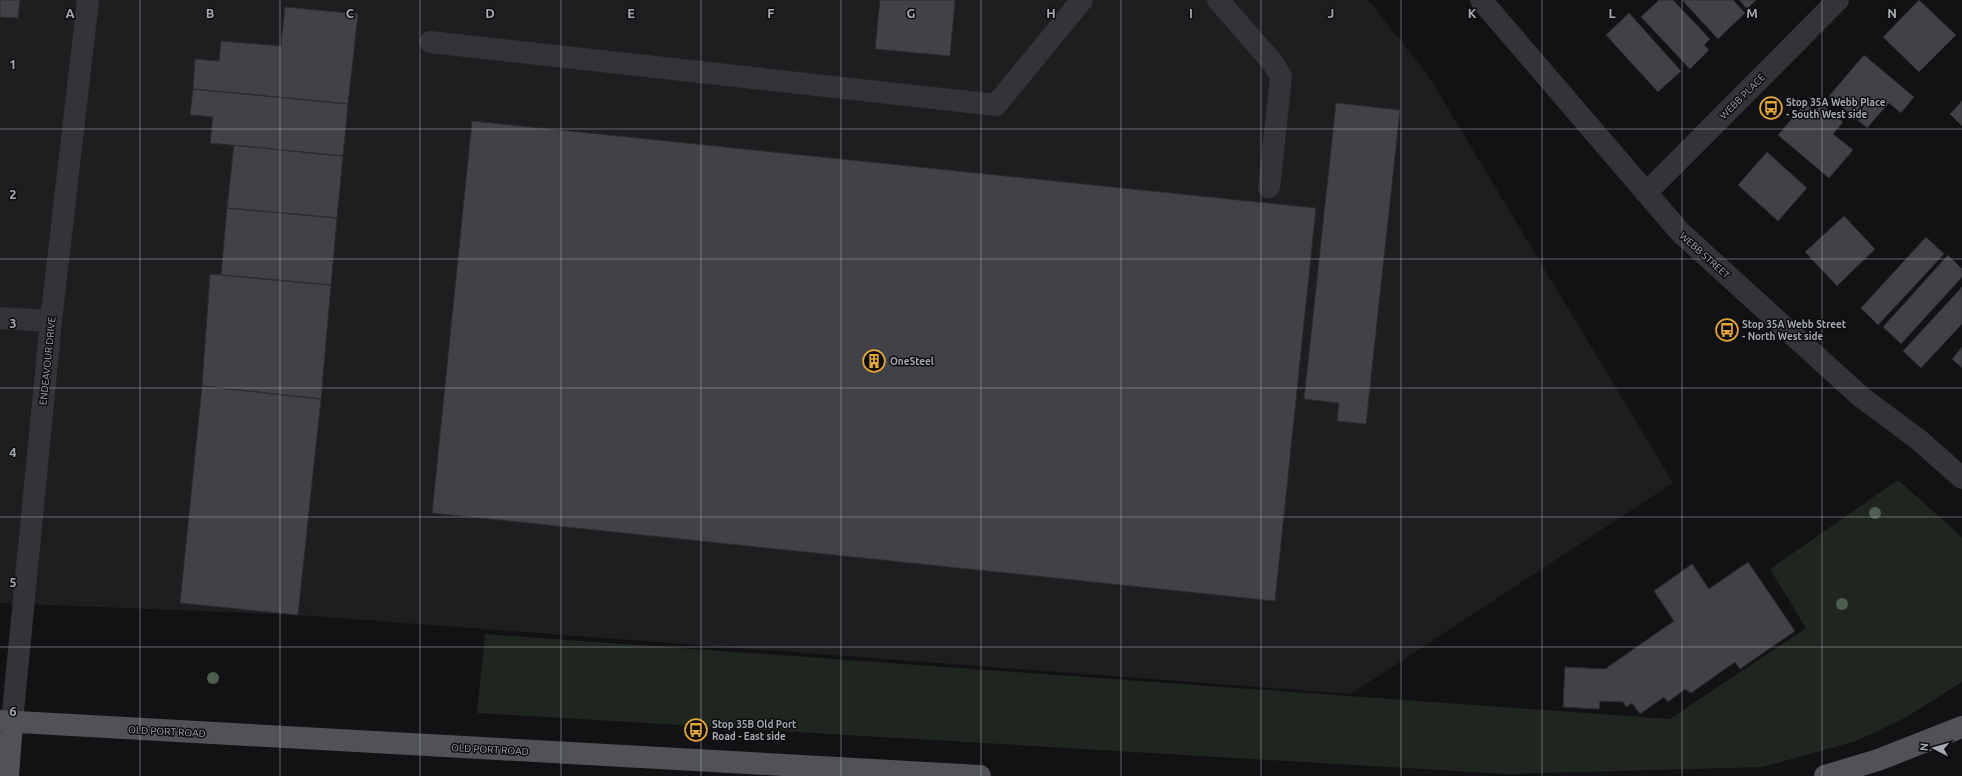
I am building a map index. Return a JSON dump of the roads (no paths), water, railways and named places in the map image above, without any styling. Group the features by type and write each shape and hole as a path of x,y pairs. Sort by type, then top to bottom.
{"main road":[{"name":"OLD PORT ROAD","path":"6,722 652,767 980,776"},
{"path":"6,722 8,776"},
{"path":"1825,776 1878,760 1962,727"}],"street":[{"name":"ENDEAVOUR DRIVE","path":"6,722 88,0"},
{"path":"430,42 996,105 1082,0"},
{"path":"1218,0 1273,63 1281,77 1269,186"},
{"name":"WEBB STREET","path":"1481,0 1680,232 1860,396 1919,440 1962,478"},
{"name":"WEBB PLACE","path":"1646,193 1838,0"},
{"path":"0,318 51,321"}],"place":[{"name":"Stop 35A Webb Place - South West side","path":"1771,108"},
{"name":"Stop 35A Webb Street - North West side","path":"1727,330"},
{"name":"OneSteel","path":"874,361"},
{"name":"Stop 35B Old Port Road - East side","path":"696,730"}]}
